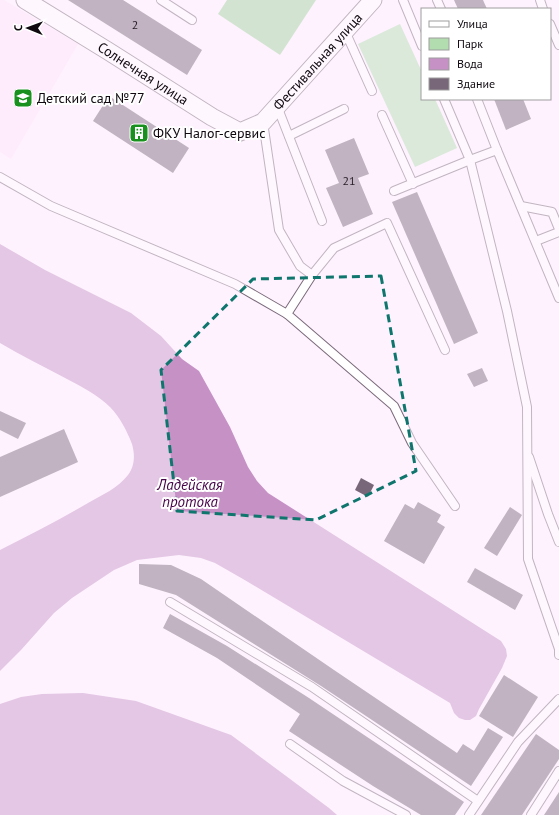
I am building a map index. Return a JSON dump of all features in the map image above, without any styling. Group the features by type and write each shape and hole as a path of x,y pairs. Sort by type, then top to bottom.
{"street":[{"name":"Солнечная улица","path":"25,0 212,118 240,132 263,122"},
{"name":"Фестивальная улица","path":"263,122 373,0"}],"lane":[{"path":"161,0 192,20"},
{"path":"403,0 421,44"},
{"path":"551,26 559,45"},
{"path":"345,31 372,91"},
{"path":"444,100 470,160 508,310 527,406 528,559 559,649 559,655"},
{"path":"477,100 559,298"},
{"path":"277,106 322,221"},
{"path":"289,136 344,109"},
{"path":"382,115 413,184"},
{"path":"263,122 279,230 300,266 312,275"},
{"path":"394,191 498,150"},
{"path":"0,177 51,206 235,284 287,314 394,406 412,443 455,506"},
{"path":"521,206 552,212 559,231 536,241"},
{"path":"287,314 312,275 334,248 387,223 445,350"},
{"path":"527,451 559,542"},
{"path":"170,602 312,687 478,801"},
{"path":"468,815 518,742 559,699"},
{"path":"290,744 343,781 406,815"},
{"path":"531,815 559,771"}],"highlighted area":[{"path":"381,276 416,471 316,520 177,511 161,370 253,279"}],"shaded area":[{"name":"Детский сад №77","path":"0,0 4,0 78,44 11,159 0,152"}],"green space":[{"path":"227,0 316,0 280,55 218,14"},
{"path":"400,24 421,70 421,100 435,100 457,148 415,167 358,44"}],"water":[{"name":"Ладейская протока","path":"0,244 45,270 131,313 161,336 182,359 199,371 230,427 248,467 257,481 268,493 501,641 506,649 507,656 476,716 470,720 459,718 454,713 450,703 215,563 201,558 179,555 137,560 114,570 72,598 54,613 0,671 0,550 115,487 128,475 133,464 134,452 125,429 117,415 110,407 84,388 0,343"},
{"path":"83,693 136,701 231,735 337,815 0,815 0,704 21,697 42,694"}],"building":[{"path":"68,0 123,0 202,50 187,75"},
{"path":"454,0 483,0 487,8 458,8"},
{"name":"ФКУ Налог-сервис","path":"109,96 189,148 173,173 93,121"},
{"path":"494,100 523,100 531,119 506,130"},
{"path":"354,138 369,174 358,178 373,214 343,227 326,188 339,183 325,150"},
{"path":"417,192 478,333 454,344 392,202"},
{"path":"482,368 488,381 474,387 467,374"},
{"path":"0,411 26,423 18,439 0,430"},
{"path":"64,429 78,462 0,497 0,457"},
{"path":"361,478 374,485 368,497 355,490"},
{"path":"418,502 441,515 437,522 445,527 424,564 384,541 405,504 414,509"},
{"path":"510,507 522,515 497,556 484,548"},
{"path":"139,564 171,565 201,579 457,753 463,744 474,751 488,728 503,737 471,786 321,686 176,595 139,584"},
{"path":"475,568 523,595 515,610 467,582"},
{"path":"170,614 227,646 309,698 464,802 455,815 421,815 373,786 289,731 300,714 217,658 163,628"},
{"path":"504,675 538,697 513,737 479,716"},
{"path":"536,734 559,750 559,759 522,815 481,815"},
{"path":"559,792 559,815 544,815"}],"place":[{"name":"Детский сад №77","path":"23,98"},
{"name":"ФКУ Налог-сервис","path":"139,133"}]}
